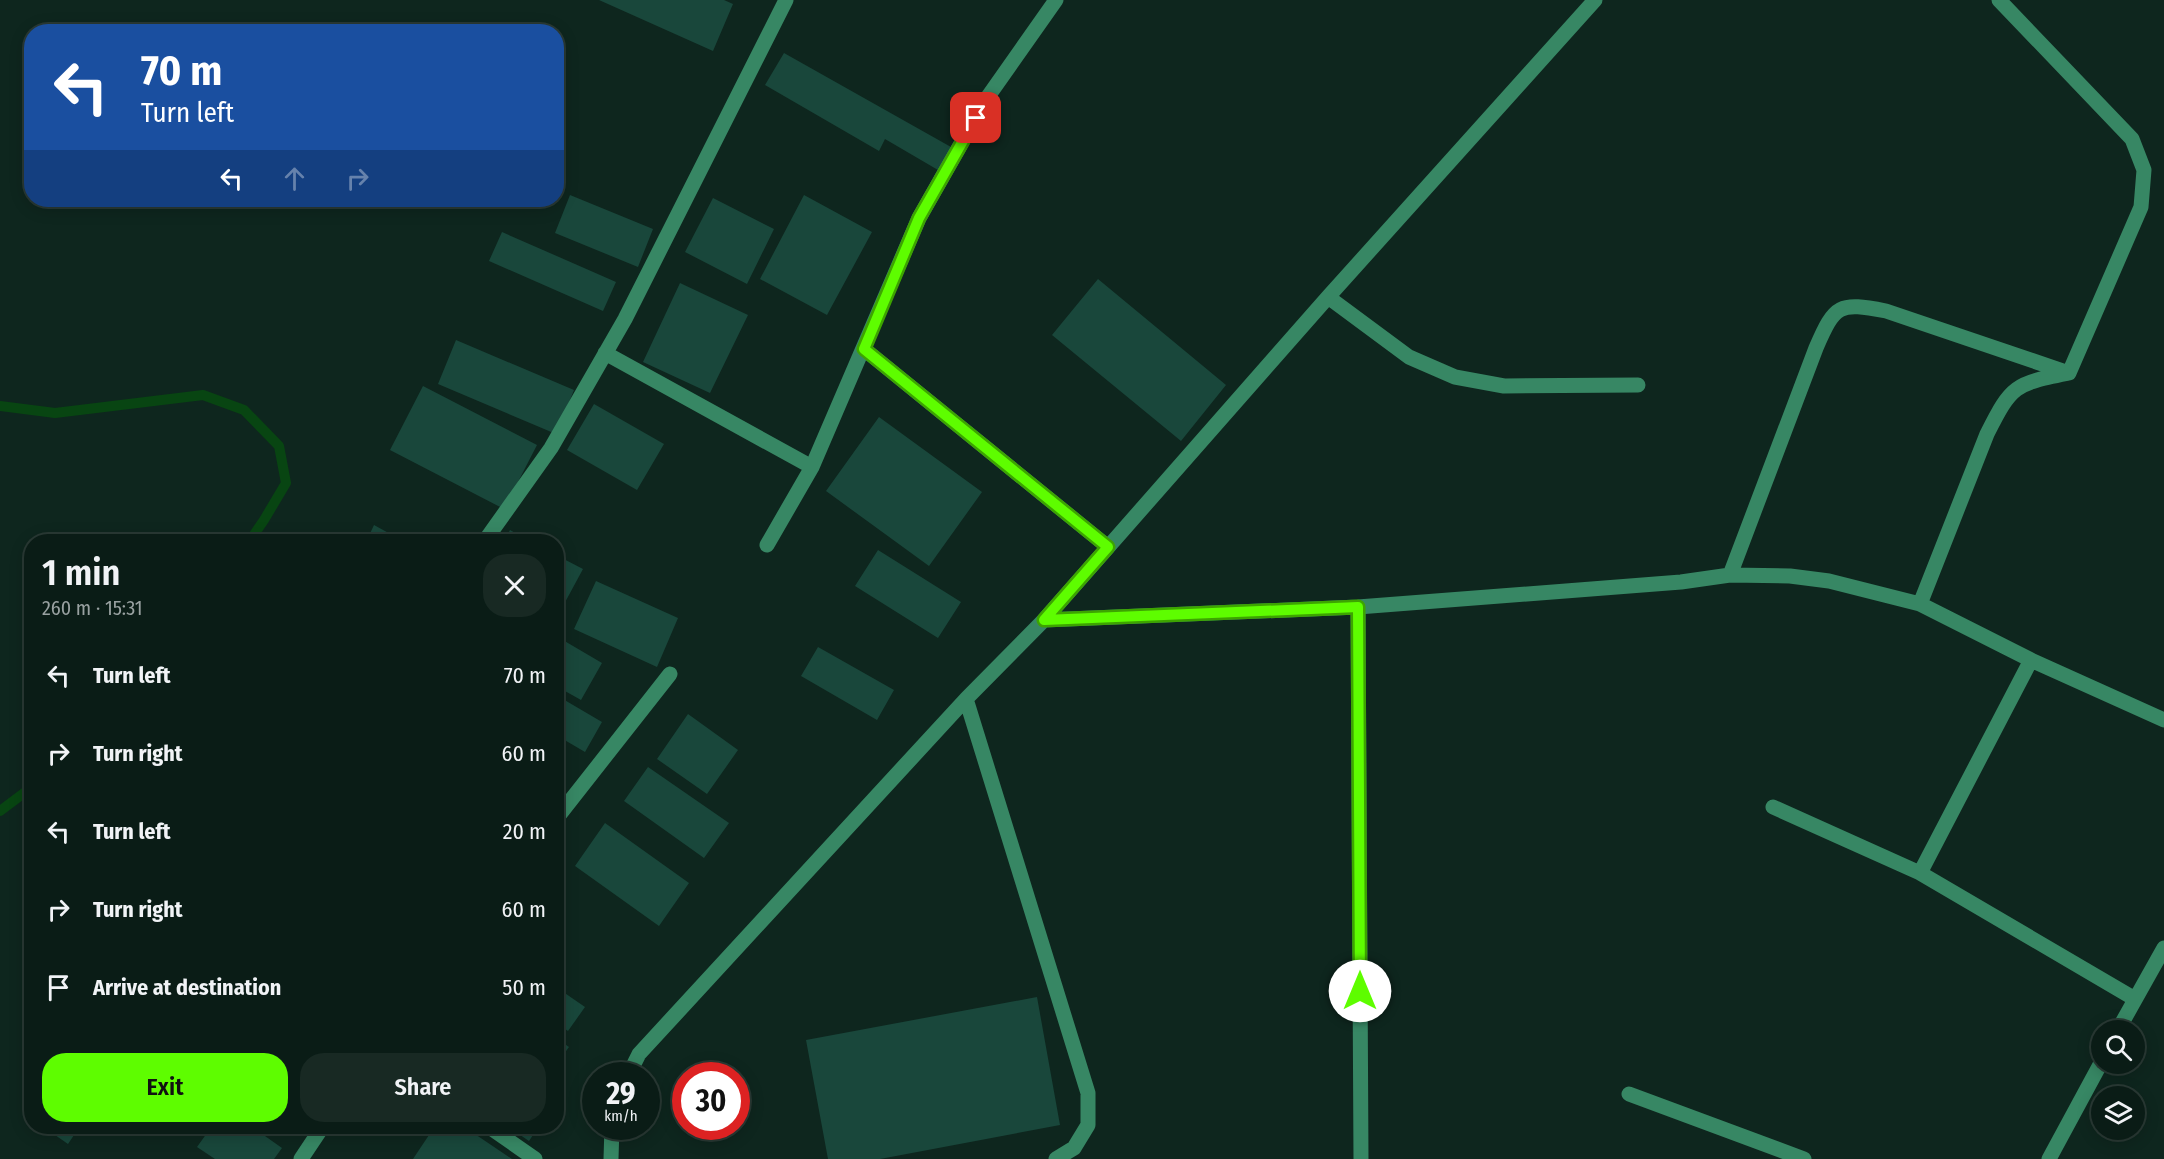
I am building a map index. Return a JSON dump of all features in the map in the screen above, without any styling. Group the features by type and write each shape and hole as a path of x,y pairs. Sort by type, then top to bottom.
{"street":[{"path":"489,534 551,448 625,320 786,0"},
{"path":"766,545 812,467 919,218 987,98 1056,0"},
{"path":"635,1062 639,1054 966,699 1044,620 1328,297 1595,0"},
{"path":"1999,0 2132,139 2144,170 2141,207 2069,373"},
{"path":"1328,297 1409,357 1455,377 1504,386 1638,385"},
{"path":"1730,575 1826,323 1840,308 1857,305 1886,311 2069,373"},
{"path":"864,349 1108,547"},
{"path":"605,353 812,467"},
{"path":"1920,604 1987,434 2000,407 2012,390 2034,380 2069,373"},
{"path":"1044,620 1358,607 1681,582 1730,575 1790,576 1829,581 1920,604 2031,660 2164,720"},
{"path":"1358,607 1361,1159"},
{"path":"1920,873 2031,660"},
{"path":"564,809 670,674"},
{"path":"966,699 1088,1093 1088,1125 1074,1148 1056,1159"},
{"path":"1773,807 1920,873 2135,999"},
{"path":"2123,1020 2164,948"},
{"path":"2049,1159 2095,1074"},
{"path":"1629,1094 1804,1159"},
{"path":"301,1159 318,1134"},
{"path":"499,1134 535,1159"},
{"path":"611,1159 612,1140"}],"building":[{"path":"599,0 724,0 733,4 713,51"},
{"path":"784,53 951,147 938,170 885,139 879,151 765,85"},
{"path":"570,195 653,229 638,267 555,233"},
{"path":"804,195 872,232 827,315 760,279"},
{"path":"713,198 774,229 747,284 685,252"},
{"path":"502,232 616,282 603,311 489,261"},
{"path":"1098,279 1226,385 1181,441 1052,335"},
{"path":"680,283 748,315 710,393 643,362"},
{"path":"456,340 574,390 556,434 438,384"},
{"path":"423,386 537,445 504,509 390,450"},
{"path":"594,404 664,444 637,490 567,450"},
{"path":"879,417 982,492 929,566 826,491"},
{"path":"374,525 390,534 370,534"},
{"path":"878,550 961,602 938,638 855,586"},
{"path":"564,559 583,569 564,604"},
{"path":"596,581 678,618 657,667 574,629"},
{"path":"564,641 602,663 581,700 564,690"},
{"path":"818,647 894,690 877,720 801,676"},
{"path":"564,700 602,722 585,752 564,740"},
{"path":"688,714 738,750 707,794 657,759"},
{"path":"648,767 729,823 704,858 624,801"},
{"path":"605,823 689,883 659,926 575,866"},
{"path":"564,993 585,1007 568,1031 564,1028"},
{"path":"1037,997 1060,1125 880,1159 828,1159 806,1040"},
{"path":"564,1044 569,1047 564,1054"},
{"path":"54,1134 75,1134 68,1144"},
{"path":"206,1134 262,1134 282,1148 274,1159 215,1159 197,1147"},
{"path":"430,1134 475,1134 512,1159 413,1159"},
{"path":"519,1134 534,1134 529,1141"}],"waterway":[{"path":"0,406 55,413 203,395 244,410 279,446 286,483 254,534"},
{"path":"0,811 24,793"}],"route":[{"path":"976,118 919,218 864,349 1108,547 1044,620 1358,607 1360,991"}]}
